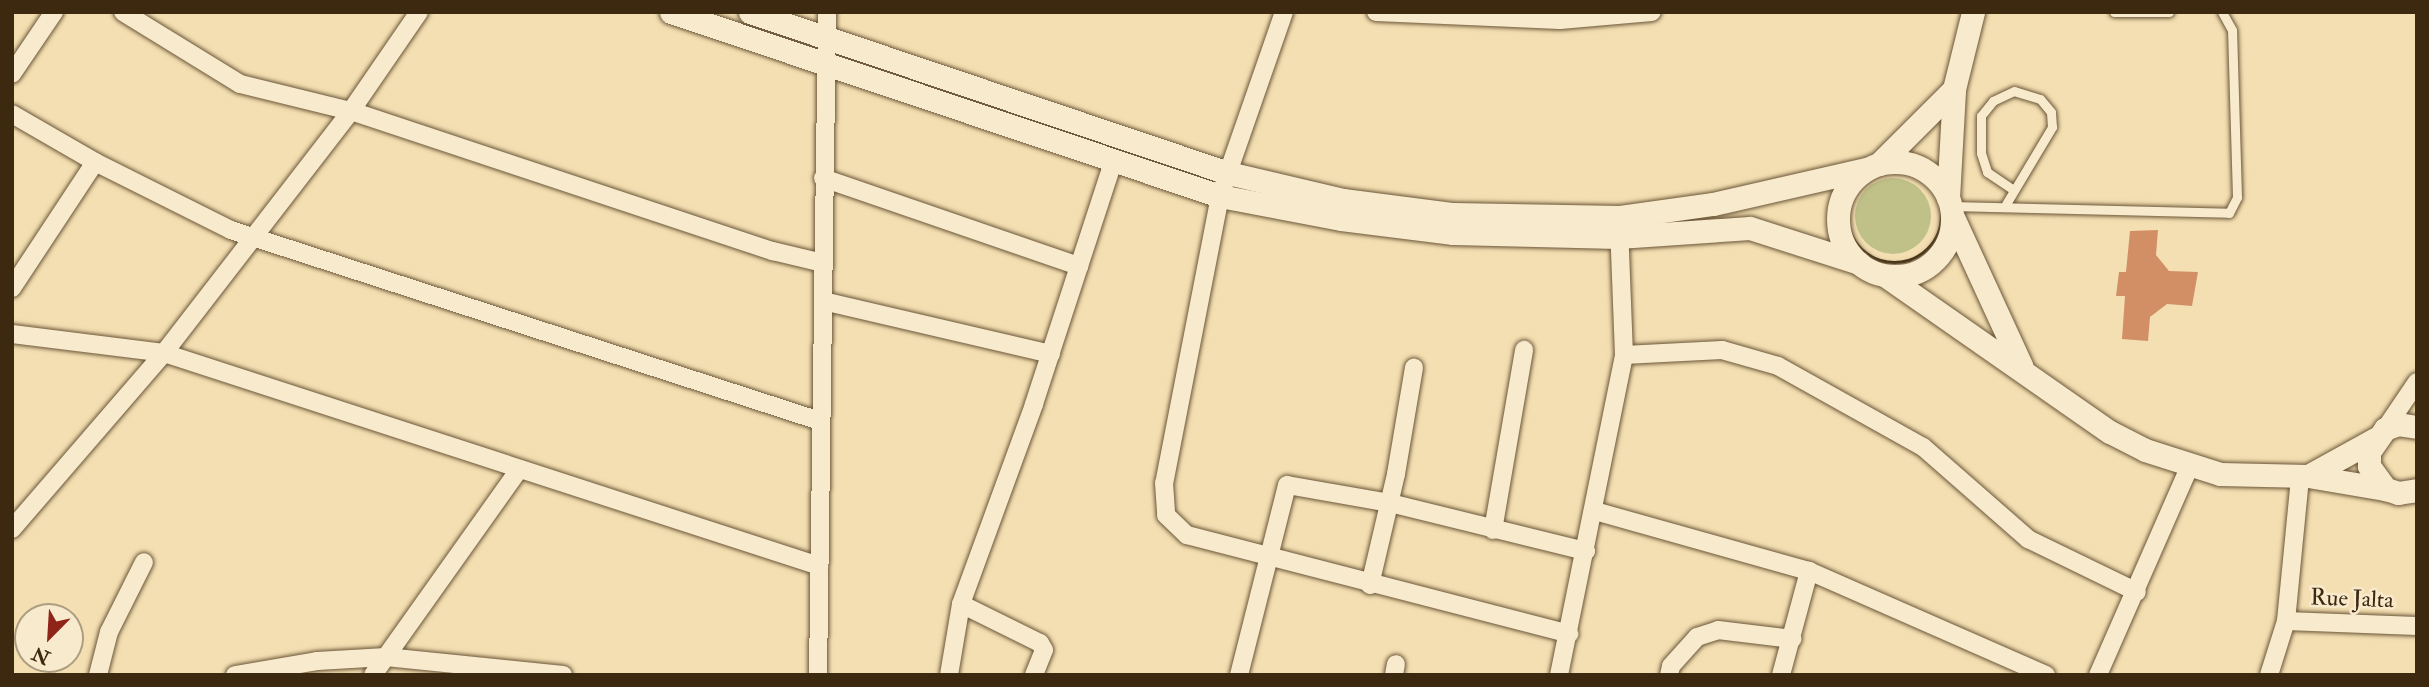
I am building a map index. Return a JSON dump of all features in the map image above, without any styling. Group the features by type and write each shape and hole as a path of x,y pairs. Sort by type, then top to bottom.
{"street":[{"path":"12,74 19,49 54,12"},
{"path":"123,12 240,84 351,111 773,251 823,263"},
{"path":"12,529 164,353 351,111 419,12"},
{"path":"671,12 1220,196 1340,219 1452,233 1619,227 1750,228 1859,264 1886,276 2022,367 2110,432 2189,468 2240,476 2304,476 2398,493 2417,490"},
{"path":"750,12 1228,173 1343,200 1453,214 1619,227 1872,167 1920,167 1950,206 2022,367"},
{"path":"818,675 827,12"},
{"path":"1284,12 1220,196 1162,501 1166,515 1187,535 1370,585 1569,634"},
{"path":"1377,12 1559,16 1651,12"},
{"path":"1886,276 1916,271 1941,254 1950,235 1954,89 1973,12"},
{"path":"1859,264 1841,238 1839,207 1853,179 1872,167 1954,89"},
{"path":"12,114 95,162 214,223 820,421"},
{"path":"12,288 95,162"},
{"path":"948,675 961,604 1051,354 1113,162"},
{"path":"823,178 1079,265"},
{"path":"1559,675 1595,511 1624,355 1619,227"},
{"path":"823,301 1051,354"},
{"path":"12,334 164,353 518,471 819,566"},
{"path":"1493,530 1524,350"},
{"path":"1624,355 1722,350 1778,366 1923,447 2028,539 2137,592"},
{"path":"1370,585 1390,503 1415,368"},
{"path":"2386,489 2369,466 2380,434 2417,382"},
{"path":"2304,476 2398,424 2417,427"},
{"path":"2098,675 2137,592 2189,468"},
{"path":"373,675 518,471"},
{"path":"2269,675 2286,621 2304,476"},
{"path":"1239,675 1287,485 1390,503 1586,551"},
{"path":"1595,511 1808,571 2005,667 2046,675"},
{"path":"98,675 109,632 144,562"},
{"path":"1781,675 1808,571"},
{"path":"961,604 1040,643 1044,650 1034,675"},
{"name":"Rue Jalta","path":"2286,621 2417,626"},
{"path":"1669,675 1671,666 1697,637 1718,630 1792,639"},
{"path":"235,675 317,661 386,657 563,675"}],"lane":[{"path":"2114,12 2169,12"},
{"path":"1950,206 2006,204 2229,213 2237,197 2232,30 2222,12"},
{"path":"2006,204 2052,127 2051,112 2040,99 2014,92 1993,101 1982,116 1981,153 1987,172 2014,190"}],"path":[{"path":"1898,169 1916,174 1931,186 1940,201 1942,220 1937,237 1925,252 1891,263 1858,247 1849,230 1847,212 1864,180 1880,171 1898,169"}],"green space":[{"path":"1893,178 1908,181 1920,189 1928,201 1931,216 1928,231 1920,243 1908,251 1893,254 1878,251 1866,243 1858,231 1855,216 1858,201 1866,189 1878,181"}],"building":[{"path":"2158,230 2156,255 2169,271 2198,272 2192,306 2167,304 2150,317 2148,341 2122,339 2125,296 2116,296 2119,272 2126,272 2130,231"}]}
